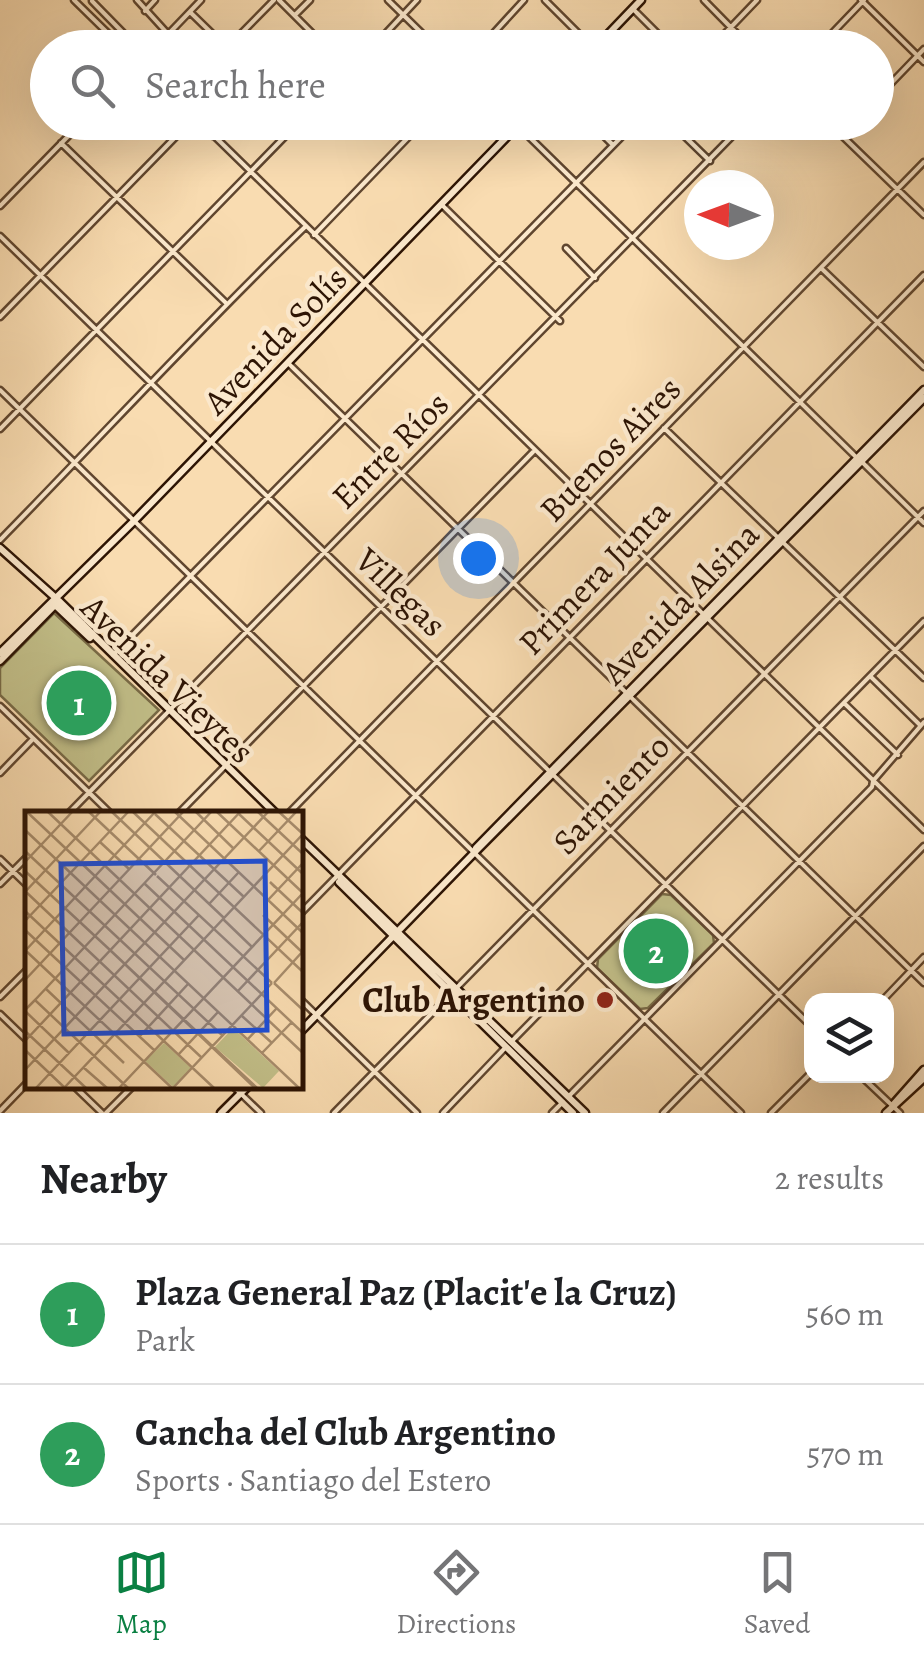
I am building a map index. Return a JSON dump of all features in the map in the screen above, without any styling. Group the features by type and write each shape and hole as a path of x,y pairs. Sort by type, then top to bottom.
{"street":[{"path":"74,0 105,30"},
{"path":"136,0 164,30"},
{"path":"145,11 155,0"},
{"path":"172,30 201,0"},
{"path":"245,30 277,0 309,30"},
{"path":"295,15 310,0"},
{"path":"388,0 419,30"},
{"path":"388,30 417,0"},
{"path":"496,30 524,0"},
{"path":"545,0 576,30"},
{"path":"612,30 642,0"},
{"path":"704,0 734,30"},
{"path":"728,30 757,0"},
{"path":"92,1 120,30"},
{"path":"835,30 862,1 891,30"},
{"path":"633,9 654,30"},
{"path":"190,12 208,30"},
{"path":"894,33 924,62"},
{"path":"894,80 924,49"},
{"path":"0,206 64,140"},
{"path":"0,317 172,140"},
{"path":"217,140 924,830"},
{"path":"0,429 282,140"},
{"path":"314,235 405,140"},
{"name":"Avenida Solís","path":"0,661 503,140"},
{"path":"534,140 924,523"},
{"path":"608,140 613,145"},
{"path":"113,656 618,140"},
{"path":"688,140 710,161"},
{"name":"Entre Ríos","path":"71,811 558,319 729,140"},
{"path":"846,140 924,215"},
{"path":"61,143 226,303"},
{"name":"Buenos Aires","path":"292,811 924,162"},
{"path":"442,205 558,319"},
{"path":"0,540 226,303 305,226"},
{"name":"Villegas","path":"0,236 804,1019"},
{"path":"566,248 595,278"},
{"path":"821,268 924,367"},
{"name":"Primera Junta","path":"302,912 924,275"},
{"path":"288,363 924,983"},
{"path":"0,390 742,1113"},
{"name":"Avenida Alsina","path":"859,460 924,390"},
{"name":"Avenida Alsina","path":"302,1030 781,539 924,398"},
{"path":"664,428 924,678"},
{"path":"181,811 534,451"},
{"name":"Sarmiento","path":"334,1113 924,511"},
{"name":"Avenida Vieytes","path":"0,548 168,711"},
{"name":"Avenida Solís","path":"0,653 56,601"},
{"name":"Avenida Vieytes","path":"56,601 270,811"},
{"path":"442,1113 923,624"},
{"path":"552,1113 872,787 873,780 922,724 870,676"},
{"path":"844,703 898,755"},
{"path":"0,706 108,811"},
{"path":"0,773 33,739"},
{"path":"302,842 566,1100 585,1113"},
{"path":"663,1113 924,846"},
{"path":"0,859 25,883"},
{"path":"0,884 25,859"},
{"path":"889,993 924,957"},
{"path":"0,997 25,972"},
{"path":"302,1000 417,1113"},
{"path":"0,1014 25,1037"},
{"path":"886,1113 924,1074"},
{"path":"771,1113 804,1080"},
{"path":"869,1083 900,1113"},
{"path":"0,1110 25,1085"},
{"path":"76,1088 104,1113 131,1088"},
{"path":"80,1092 84,1088"},
{"path":"236,1088 261,1113"},
{"path":"221,1113 246,1088"},
{"path":"566,1100 573,1113"}],"shaded area":[{"path":"54,613 159,710 89,781 0,695 0,668"},
{"path":"662,894 671,895 713,935 714,943 648,1008 640,1009 597,968 598,959"}],"place":[{"name":"Plaza General Paz (Placit'e la Cruz)","path":"79,703"},
{"name":"Cancha del Club Argentino","path":"656,951"},
{"name":"Club Argentino","path":"605,1000"}]}
